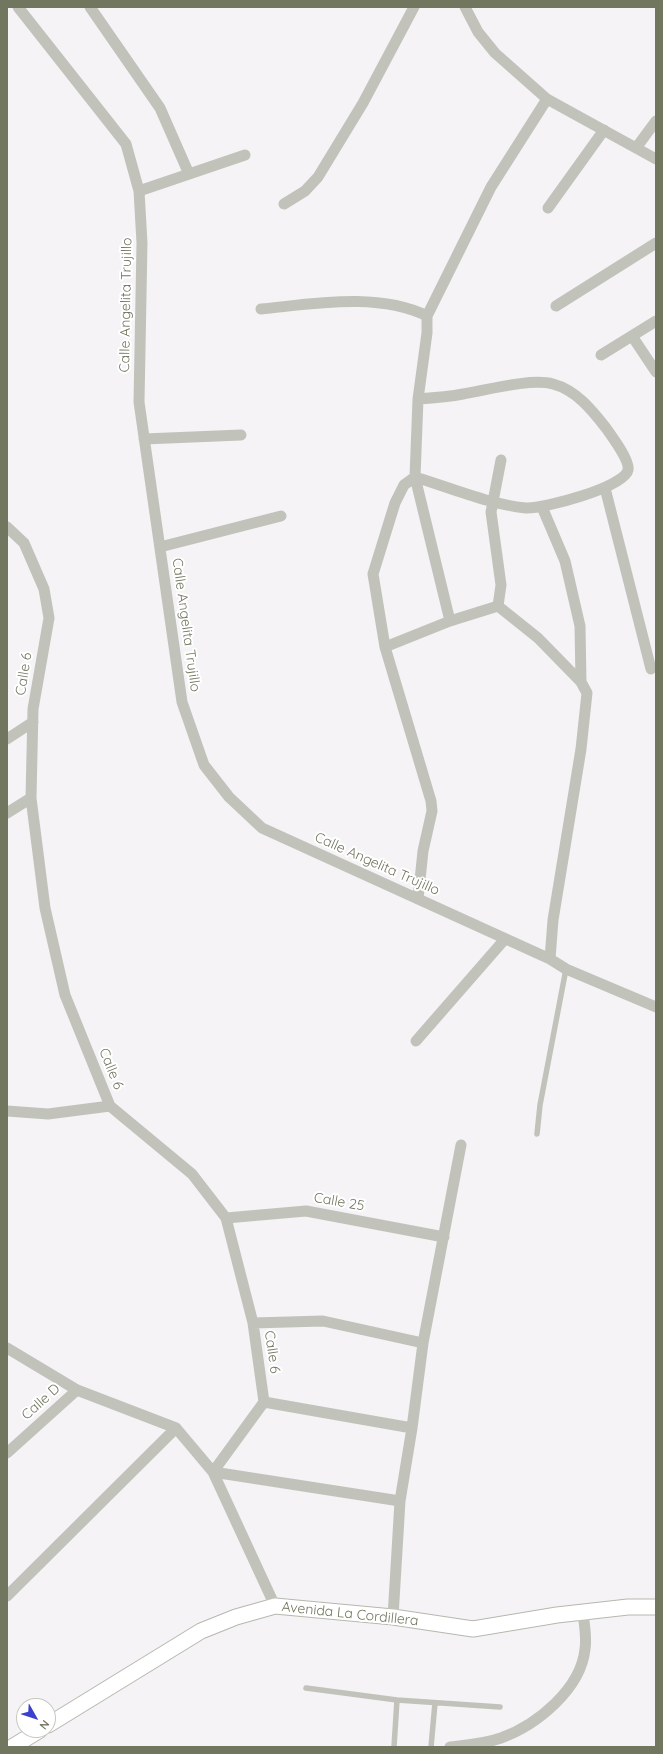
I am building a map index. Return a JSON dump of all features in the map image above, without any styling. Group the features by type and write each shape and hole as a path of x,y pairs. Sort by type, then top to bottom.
{"main road":[{"name":"Avenida La Cordillera","path":"56,1720 201,1631 236,1617 275,1606 393,1617 473,1629 583,1612 628,1607 656,1607"},
{"path":"12,1747 27,1738"}],"street":[{"name":"Calle Angelita Trujillo","path":"18,7 126,144 139,191 142,244 139,402 182,702 204,765 229,797 262,828 550,959 566,969 656,1007"},
{"path":"90,7 160,108 189,174"},
{"path":"284,204 305,191 318,177 363,103 414,7"},
{"path":"465,7 478,32 495,53 547,99 656,159"},
{"path":"450,621 415,477 418,399 427,316 491,187 547,99"},
{"path":"636,148 656,121"},
{"path":"548,208 604,130"},
{"path":"139,191 245,155"},
{"path":"556,306 656,243"},
{"path":"261,309 350,301 399,306 427,316"},
{"path":"602,355 656,320"},
{"path":"632,336 656,372"},
{"path":"418,399 460,395 534,382 554,384 577,396 595,413 616,442 629,466 628,472 624,478 605,488 542,507 527,508 493,501 415,477 404,484 395,503 373,574 385,647 400,691 432,806 423,851 418,899"},
{"path":"144,440 241,435"},
{"path":"498,606 501,585 491,512 501,460"},
{"path":"605,488 651,669"},
{"path":"542,507 564,561 580,626 581,682"},
{"path":"160,547 281,516"},
{"name":"Calle 6","path":"7,527 24,543 44,589 49,618 34,709 31,798 45,908 65,995 110,1106 192,1174 226,1218 253,1323 264,1402"},
{"path":"385,647 450,621 498,606"},
{"path":"498,606 538,638 581,682 587,693 581,749 553,920 550,959"},
{"path":"7,739 33,722"},
{"path":"7,813 31,798"},
{"path":"416,1041 505,939"},
{"path":"7,1111 48,1114 110,1106"},
{"path":"393,1617 400,1501 412,1428 423,1343 461,1145"},
{"name":"Calle 25","path":"226,1218 306,1211 444,1237"},
{"path":"253,1323 323,1321 423,1343"},
{"path":"7,1348 77,1390 176,1428 213,1472 275,1606"},
{"name":"Calle D","path":"7,1453 77,1390"},
{"path":"213,1472 264,1402 412,1428"},
{"path":"7,1596 176,1428"},
{"path":"213,1472 400,1501"},
{"path":"450,1747 478,1744 502,1738 533,1722 563,1697 580,1671 586,1649 583,1612"}],"lane":[{"path":"537,1134 540,1105 566,969"},
{"path":"306,1688 396,1700 500,1707"},
{"path":"394,1747 396,1700"},
{"path":"431,1747 436,1703"}]}
